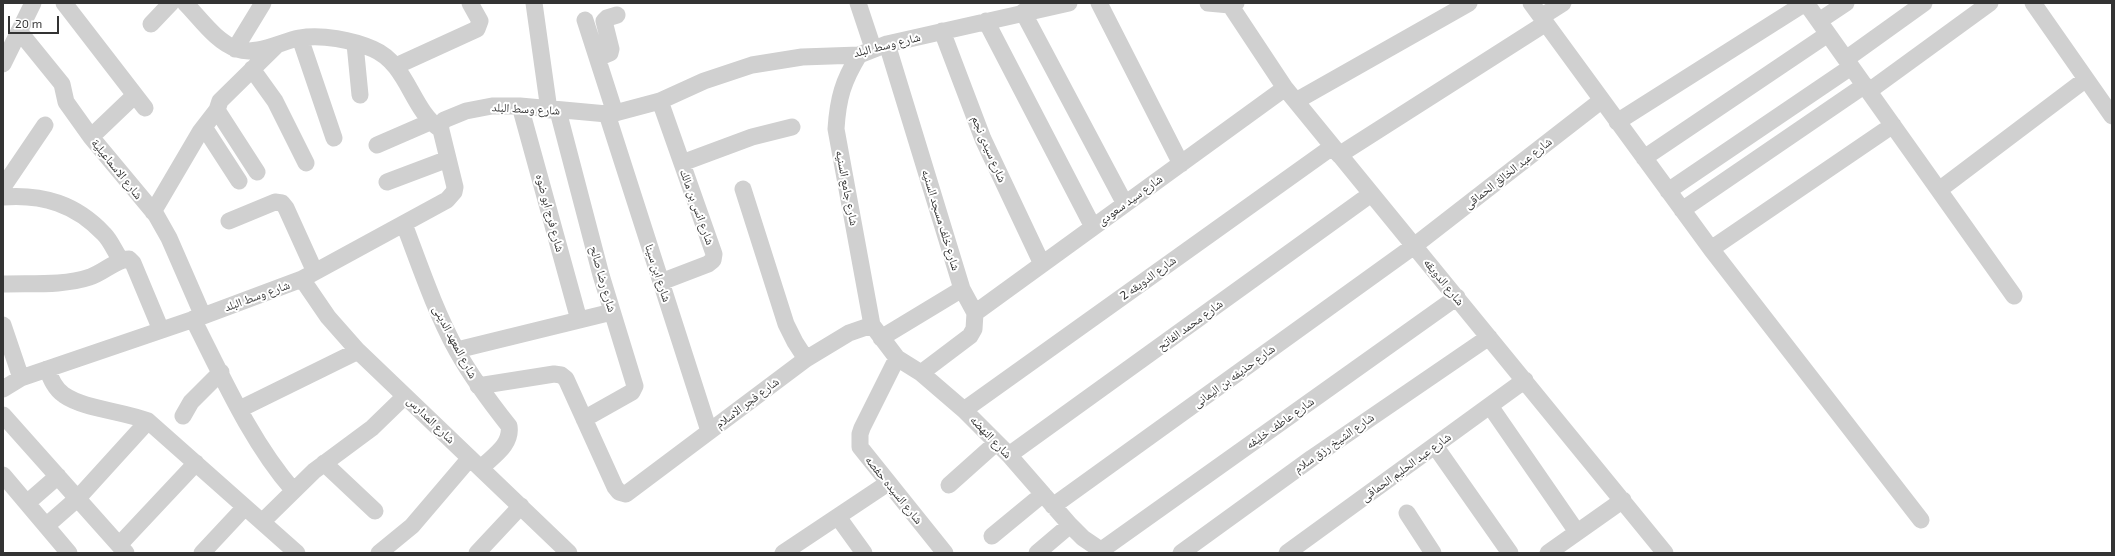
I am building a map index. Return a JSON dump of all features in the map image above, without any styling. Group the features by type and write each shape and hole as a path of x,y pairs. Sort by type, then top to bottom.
{"street":[{"path":"3,64 33,3"},
{"path":"64,3 140,101 91,137"},
{"path":"151,24 171,3"},
{"path":"185,3 219,38 235,49 253,51 300,38 322,37 374,49 396,66 435,126 377,145"},
{"path":"235,49 263,3"},
{"path":"396,66 477,29 480,21 470,3"},
{"name":"شارع رضا صالح","path":"534,3 554,110 612,312 635,384 635,389 632,392 584,419"},
{"name":"شارع خلف مسجد السنيه","path":"858,3 873,49 962,289 975,313"},
{"name":"شارع وسط البلد","path":"3,389 21,378 198,318 308,276 451,197 455,188 448,159 435,126 444,120 466,111 492,106 520,106 611,114 660,101 704,81 752,65 802,57 873,49 942,31 1069,3"},
{"path":"1099,3 1181,164"},
{"path":"1208,3 1233,4"},
{"path":"1296,102 1469,3"},
{"path":"1531,3 1711,249 1921,520"},
{"name":"شارع الدويقه 2","path":"964,410 1336,151 1543,20 1563,3"},
{"path":"1617,122 1806,3 2014,296"},
{"path":"1644,158 1824,28 1846,3"},
{"path":"1668,190 1849,63 1924,3"},
{"path":"1682,210 1867,88 1990,3"},
{"path":"2033,3 2112,116"},
{"name":"شارع الدويقه","path":"1233,4 1285,88 1296,102 1665,553"},
{"path":"1023,12 1125,204"},
{"path":"598,58 610,53 611,49 604,21 607,18 617,15"},
{"name":"شارع ابن سينا","path":"585,20 598,58 611,114 661,282 709,431"},
{"path":"986,21 1093,227"},
{"name":"شارع الاسماعيلية","path":"19,31 62,84 66,102 91,137 153,212 169,238 198,318 221,372 240,409 270,461 293,490"},
{"name":"شارع سيدى نجم","path":"942,31 983,140 1042,264"},
{"path":"300,38 334,138"},
{"path":"153,212 204,127 217,110 220,101 280,43"},
{"path":"355,44 360,95"},
{"name":"شارع جامع السنيه","path":"873,49 846,77 837,102 836,129 877,331"},
{"path":"252,69 275,101 306,163"},
{"path":"1939,190 2086,78"},
{"name":"شارع سيد سعودى","path":"975,313 1285,88"},
{"name":"شارع عبد الخالق الحماقى","path":"1414,246 1602,100"},
{"name":"شارع انس بن مالك","path":"660,101 714,257 708,264 661,282"},
{"name":"شارع فرج ابو ضوه","path":"520,106 580,320"},
{"path":"217,110 257,172"},
{"path":"3,186 45,125"},
{"path":"1711,249 1893,125"},
{"path":"204,127 239,181"},
{"path":"682,163 752,137 792,128"},
{"path":"387,182 448,159"},
{"path":"742,189 786,324 794,342 806,359"},
{"name":"شارع محمد الفاتح","path":"1009,455 1371,194"},
{"path":"3,196 26,195 55,201 82,215 105,235 121,260"},
{"name":"شارع المدارس","path":"229,220 275,202 282,203 286,208 308,276 328,317 358,352 568,552"},
{"name":"شارع المعهد الدينى","path":"379,553 412,526 476,463 508,442 510,434 509,426 478,386 457,350 434,302 404,224"},
{"name":"شارع حذيفه بن اليمانى","path":"992,536 1048,500 1414,246"},
{"path":"3,284 69,282 91,277 109,269 121,260 127,258 132,261 161,330"},
{"name":"شارع فجر الاسلام","path":"584,419 615,487 622,494 629,493 806,359 849,333 877,331 962,289"},
{"name":"شارع عاطف خليفه","path":"1104,551 1457,298"},
{"path":"457,350 612,312"},
{"path":"921,373 970,336 974,329 975,313"},
{"path":"3,325 21,378"},
{"name":"شارع النهضه","path":"877,331 898,358 921,373 964,410 1009,455 1070,525 1094,546 1104,551"},
{"name":"شارع الشيخ رزق سلام","path":"1181,553 1312,458 1489,337"},
{"path":"240,409 358,352"},
{"name":"شارع السيده حفصه","path":"898,358 860,434 860,447 945,553"},
{"path":"47,369 53,383 63,394 76,402 131,414 148,421 294,552"},
{"path":"183,416 191,402 221,372"},
{"path":"478,386 554,374 561,375 566,379 584,419"},
{"name":"شارع عبد الحليم الحماقى","path":"1287,553 1525,380"},
{"path":"262,522 293,490 324,463 372,428 405,396"},
{"path":"1490,406 1577,532"},
{"path":"3,415 123,549 196,463"},
{"path":"46,526 78,498 148,421"},
{"path":"949,485 996,443"},
{"path":"1435,446 1510,553"},
{"path":"324,463 375,511"},
{"path":"3,475 69,553"},
{"path":"27,503 58,476"},
{"path":"783,553 888,483"},
{"path":"1548,553 1623,500"},
{"path":"477,553 521,506"},
{"path":"202,553 245,507"},
{"path":"1407,513 1433,553"},
{"path":"838,517 864,553"},
{"path":"1037,553 1070,525"}]}
